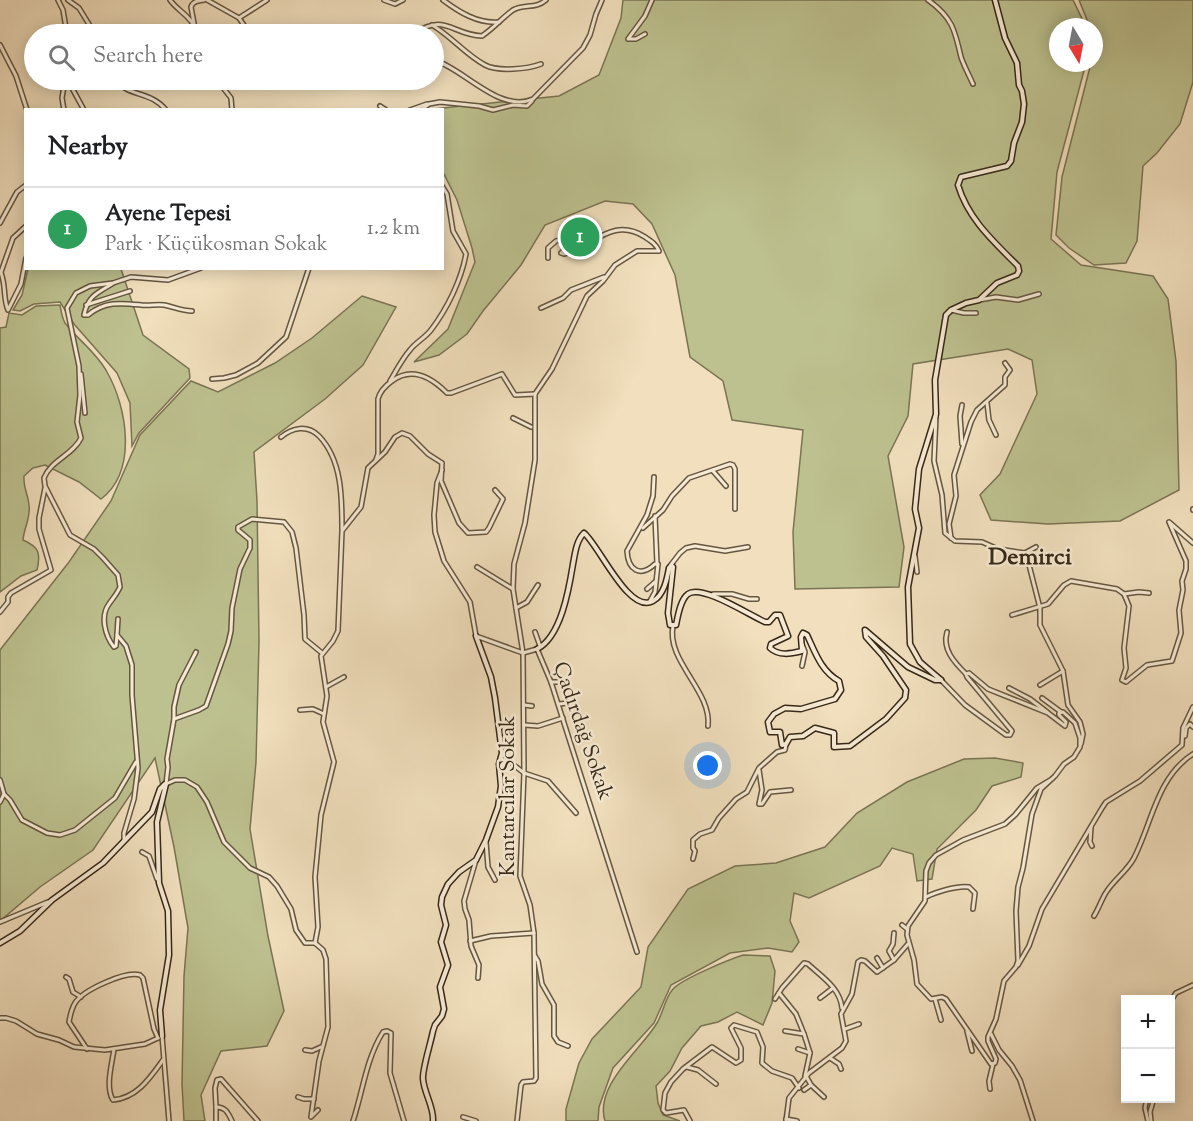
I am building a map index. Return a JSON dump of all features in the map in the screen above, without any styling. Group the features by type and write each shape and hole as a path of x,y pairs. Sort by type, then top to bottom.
{"street":[{"path":"58,0 63,10 65,24"},
{"path":"68,0 79,8 89,24"},
{"path":"170,0 175,8 188,17 193,24"},
{"path":"194,24 191,8 198,1 205,0 239,18 243,24"},
{"path":"239,18 267,0"},
{"path":"384,0 395,4 403,0"},
{"path":"443,0 476,19 489,23 499,22"},
{"path":"444,24 479,36 514,10 523,6 537,5 546,0"},
{"path":"414,108 444,102 493,110 505,106 527,106 583,48 602,0"},
{"path":"645,34 636,39 628,39 645,16 652,0"},
{"path":"928,0 947,17 959,41 962,59 973,84"},
{"path":"979,300 989,288 1017,275 1019,271 1018,267 983,231 970,211 958,185 961,177 1007,166 1011,161 1023,115 1017,63 1005,38 995,0"},
{"path":"444,31 477,60 489,67 526,69 541,64"},
{"path":"0,45 16,76 26,108"},
{"path":"444,65 497,97 526,102 533,99"},
{"path":"63,90 64,108"},
{"path":"73,90 83,108"},
{"path":"128,90 155,99 164,108"},
{"path":"225,90 231,98 232,108"},
{"path":"424,108 429,104"},
{"path":"0,223 17,192 24,187"},
{"path":"389,383 411,348 429,332 440,316 454,291 465,261 466,254 453,231 447,194 444,189"},
{"path":"24,228 13,238 1,273 8,310 21,284 24,268"},
{"path":"376,460 378,454 378,399 380,392 400,374 419,374 447,393 502,374 515,395 535,394 552,369 584,300 615,265 641,250 658,251 658,247 639,233 616,231 601,235 564,254 561,252 572,239 568,237 558,240 548,248 548,258"},
{"path":"85,413 84,387 67,311 69,302 80,290 131,277 168,280 196,270"},
{"path":"212,379 236,375 258,363 286,337 308,270"},
{"path":"541,308 563,298 571,290 606,277"},
{"path":"113,283 94,293 86,305 84,315 106,304 119,302 162,305 192,311"},
{"path":"86,305 130,291"},
{"path":"1036,547 1025,553 993,548 981,542 959,542 951,539 944,529 943,500 935,465 934,392 946,315 951,310 979,300 996,297 1022,299 1039,294"},
{"path":"951,310 964,314 976,313"},
{"path":"951,539 948,524 956,496 954,475 974,414 1005,385 1005,377 1010,370 1005,363"},
{"path":"0,612 8,602 11,593 51,570 39,529 44,478 46,472 72,451 81,438 77,422 80,395 79,366"},
{"name":"Kantarcılar Sokak","path":"517,1121 522,1082 536,1078 534,933 530,905 520,876 524,772 523,653 513,589 514,564 525,523 535,460 535,394"},
{"path":"987,403 988,416 996,435"},
{"path":"962,405 959,413 963,446"},
{"path":"936,414 919,469 915,499 919,528 908,586 910,644 920,662 972,711 1006,735 1010,735 1012,731 1007,724 946,648 947,632"},
{"path":"513,418 531,427"},
{"path":"280,437 296,429 308,429 315,433 330,449 339,480 342,531 339,631 333,642 322,653 321,660 327,696 323,722 334,762 321,815 315,877 318,914 315,943"},
{"path":"342,531 361,507 368,468 385,452 395,437 402,434 406,434 442,463 441,481 457,520 468,533 486,532 489,528 503,499 495,490"},
{"path":"639,531 663,510 688,478 733,465 735,509"},
{"path":"442,470 437,483 435,532 444,561 470,602 476,636 491,676 500,730 501,786 498,807 464,896 470,941 479,965 478,978"},
{"path":"713,471 726,486"},
{"path":"654,477 653,496 639,531 627,551 631,565 636,571 642,572 657,564"},
{"path":"45,486 70,535 94,549 118,575 120,587 106,608 104,623 107,635 114,647 116,646 118,619"},
{"path":"649,603 655,592 657,580 655,516"},
{"path":"174,719 206,706 228,644 240,569 250,548 250,540 238,530 238,527 252,519 284,522 292,532 298,562 305,639 322,653"},
{"path":"1012,615 1048,604 1071,580 1113,587 1124,594 1129,606 1124,648 1126,668 1122,680 1125,682 1143,667 1172,661 1181,633 1179,610 1186,561 1169,522 1193,543"},
{"name":"Çadırdağ Sokak","path":"637,952 559,704 539,649 552,636 562,612 578,542 584,534 629,594 639,601 649,603"},
{"path":"649,603 656,600 670,566 686,548 695,546 725,551 748,547"},
{"path":"915,551 918,572"},
{"path":"1014,969 1018,961 1017,899 1027,833 1041,789 1065,762 1074,757 1080,747 1083,734 1080,722 1068,705 1063,671 1042,630 1040,608 1028,556 1025,553"},
{"path":"670,566 674,570 668,620 673,626 673,646 710,715 708,726"},
{"path":"477,567 513,589"},
{"path":"647,589 657,580"},
{"path":"516,608 527,602 538,585"},
{"path":"673,626 676,625 686,595 690,593 732,594 757,599"},
{"path":"1124,594 1149,593"},
{"path":"712,594 726,604 765,622 780,615 788,636 771,644 770,648 782,654 802,651 801,637 805,633 821,664 830,676 839,681 841,690 835,699 801,709 785,708 774,714 768,722 770,732 780,732 781,743 784,746 786,744"},
{"path":"693,859 695,851 693,840 700,834 712,830 736,799 744,795 759,768 777,752 785,750 790,737 803,736 815,728 834,733 834,747 850,746 886,719 905,698 906,690 883,656 866,637 865,630 908,667 935,680 941,680"},
{"path":"476,636 523,653 539,649 535,632"},
{"path":"117,635 126,646 132,665 138,768 134,799 124,833 124,843"},
{"path":"802,645 805,652 802,666"},
{"path":"159,883 157,822 166,784 174,707 179,685 196,652"},
{"path":"1040,685 1063,671"},
{"path":"966,674 969,673 992,691 1048,713"},
{"path":"326,687 344,678"},
{"path":"551,682 560,682"},
{"path":"1009,688 1034,701 1065,726 1066,722 1059,715 1061,712"},
{"path":"1042,698 1065,713 1075,723 1080,738 1080,747"},
{"path":"559,704 568,704"},
{"path":"524,705 532,706"},
{"path":"1184,741 1183,728 1193,707"},
{"path":"300,710 313,709 324,714"},
{"path":"524,725 538,726 563,718"},
{"path":"990,1089 993,1064 996,1059 988,1041 997,1017 1003,984 1008,974 1021,962 1042,909 1106,802 1140,781 1179,747 1184,741 1186,728 1190,724 1193,727"},
{"path":"1094,916 1107,891 1127,869 1134,857 1164,786 1183,761 1193,754"},
{"path":"501,759 551,784 576,813"},
{"path":"0,780 4,794 22,820 52,835 67,834 96,815 115,798 136,762"},
{"path":"759,768 762,790 759,804 762,804 770,792 791,790"},
{"path":"993,1064 987,1060 966,1026 944,998 929,998 916,984 914,960 908,944 907,928 923,905 926,897 926,869 936,855 963,840 1005,824 1037,788 1052,779"},
{"path":"0,943 20,931 52,900 103,863 124,843 152,812 160,789 175,780 185,780 197,787 207,802 224,842 249,868 273,880 291,909 300,938 305,943 315,943 323,950 326,959 328,1027 322,1045 311,1117 318,1110"},
{"path":"0,802 4,794"},
{"path":"1091,826 1092,846"},
{"path":"486,840 488,867 495,880"},
{"path":"142,852 148,856 168,911 169,955 160,1010 160,1037 169,1121"},
{"path":"433,1121 423,1075 433,1031 442,1016 445,1004 440,987 448,965 441,942 446,925 441,905 442,897 448,884 459,872 476,860"},
{"path":"926,897 935,892 969,887 975,893 973,909"},
{"path":"0,922 52,900"},
{"path":"902,925 907,928"},
{"path":"470,941 491,936 534,933"},
{"path":"894,933 890,951 894,960"},
{"path":"842,1010 852,994 858,962 865,961 877,972 894,960 908,944"},
{"path":"535,956 542,984 554,1005 555,1040 561,1045 568,1046"},
{"path":"877,958 883,968"},
{"path":"775,999 804,963 833,987 840,998 846,1041 842,1048 806,1077 789,1098 786,1120 797,1121"},
{"path":"87,1049 69,1022 76,1002 107,982 130,974 140,975 143,978 154,1029 160,1037"},
{"path":"66,977 69,979 73,993 81,997"},
{"path":"1175,995 1193,985"},
{"path":"820,998 833,987"},
{"path":"779,993 796,1014 804,1034 810,1053 806,1065 806,1077 824,1097"},
{"path":"935,999 941,1020"},
{"path":"0,1018 6,1018 37,1034 74,1047 87,1049 114,1049 145,1044 160,1037"},
{"path":"845,1029 859,1024"},
{"path":"690,1121 684,1110 678,1109 666,1113 663,1106 668,1085 686,1067 712,1047 736,1063 741,1060 741,1048 731,1028 734,1025 757,1032 763,1043 762,1063 772,1071 792,1078 799,1088"},
{"path":"966,1026 972,1051"},
{"path":"353,1121 363,1089 365,1072 383,1032 387,1031 391,1033 392,1040 390,1073 404,1121"},
{"path":"784,1031 804,1034"},
{"path":"990,1033 1020,1080 1033,1121"},
{"path":"305,1050 316,1050 322,1045"},
{"path":"114,1049 110,1080 110,1094 113,1100 120,1100 141,1089 163,1060"},
{"path":"798,1049 810,1053"},
{"path":"830,1058 839,1064 841,1069"},
{"path":"686,1067 698,1070 716,1084"},
{"path":"216,1121 215,1084 221,1079 258,1121"},
{"path":"804,1090 811,1085"},
{"path":"298,1097 304,1100 314,1099"},
{"path":"1146,1103 1145,1108 1149,1121"},
{"path":"1149,1121 1153,1103"},
{"path":"216,1107 227,1111 232,1121"},
{"path":"463,1117 476,1121"}],"green space":[{"path":"623,0 1073,0 1082,18 1049,18 1049,72 1084,72 1057,172 1051,239 1081,265 1153,276 1168,299 1176,361 1179,490 1120,521 1048,524 991,520 980,495 1000,474 1037,394 1032,360 1008,349 913,364 908,416 888,456 904,547 899,587 795,589 793,532 803,430 732,420 723,381 690,357 675,275 652,224 633,204 605,201 545,225 521,265 467,334 439,355 414,362 448,329 475,262 457,200 444,174 443,108 559,96 599,75 621,18"},
{"path":"1079,0 1193,0 1193,82 1180,124 1157,153 1143,166 1137,241 1126,263 1094,265 1069,248 1056,235 1062,177 1089,72 1103,72 1103,18 1086,18"},
{"path":"28,270 121,270 143,335 189,369 190,378 139,433 132,446 130,403 117,373 74,324 60,302 34,304 20,311 13,310 22,295"},
{"path":"362,296 396,307 363,365 325,399 254,452 259,641 256,762 250,829 268,936 284,1011 267,1046 221,1051 201,1095 205,1121 184,1121 182,1084 184,976 188,928 155,758 93,850 40,887 0,921 0,650 69,562 111,501 140,435 191,381 218,392 275,363 312,338"},
{"path":"60,305 65,323 98,359 114,386 124,420 124,456 113,487 101,499 79,482 45,465 33,468 24,476 29,509 23,540 36,548 39,555 37,570 21,576 0,592 0,328 6,327 9,313 22,315 36,306"},
{"path":"995,758 1023,763 1021,777 992,786 976,810 937,849 932,879 917,881 913,854 892,848 880,866 809,898 794,893 790,921 799,942 792,952 768,948 730,953 671,985 654,1023 613,1068 599,1107 598,1121 566,1121 566,1109 579,1063 592,1039 641,987 648,947 688,889 735,866 776,863 825,847 857,813 907,782 964,759"},
{"path":"743,955 770,956 775,971 772,1003 763,1025 737,1012 718,1022 701,1026 682,1048 670,1071 656,1086 658,1103 663,1115 680,1121 605,1121 603,1108 612,1081 657,1023 673,989 695,975"}],"place":[{"name":"Ayene Tepesi","path":"580,237"}],"district":[{"name":"Demirci","path":"1030,558"}]}
